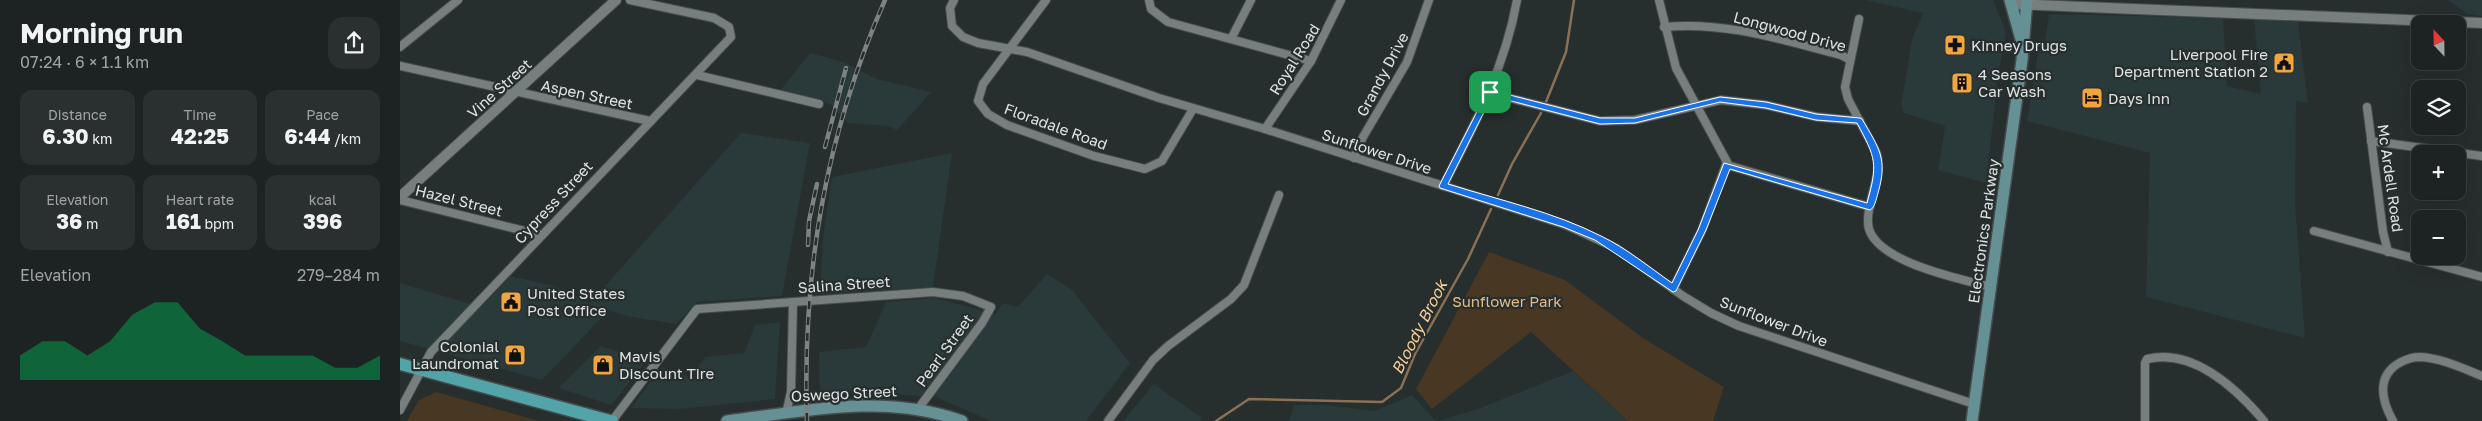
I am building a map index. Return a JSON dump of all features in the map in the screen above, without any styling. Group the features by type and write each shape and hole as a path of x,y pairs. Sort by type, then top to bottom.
{"main road":[{"name":"Electronics Parkway","path":"2011,2 2023,46"},
{"name":"Electronics Parkway","path":"1972,421 2028,2"},
{"path":"400,364 581,417 611,421"},
{"path":"400,373 422,371"},
{"name":"Oswego Street","path":"727,421 869,406 918,409 962,421"}],"street":[{"path":"400,47 458,0"},
{"name":"Vine Street","path":"400,198 616,0"},
{"name":"Cypress Street","path":"400,410 431,352 650,121 697,75 731,37 730,28 726,23 706,15 630,0"},
{"name":"Sunflower Drive","path":"954,0 950,20 955,31 963,37 978,43 1027,52 1193,109 1265,129 1566,225 1598,238 1616,248 1673,289 1711,313 1739,326 1974,404"},
{"name":"Floradale Road","path":"1046,0 983,84 978,101 987,114 1019,130 1146,169 1156,166 1162,161 1193,109"},
{"path":"1149,0 1151,9 1168,22 1311,62"},
{"path":"1231,39 1252,0"},
{"name":"Royal Road","path":"1265,129 1311,62 1341,0"},
{"name":"Grandy Drive","path":"1354,158 1363,137 1407,62 1429,0"},
{"path":"1443,186 1490,92 1503,61 1517,0"},
{"path":"1659,0 1664,27 1676,68 1716,140 1727,165 1702,230 1673,289"},
{"path":"2042,0 2063,6"},
{"path":"2011,2 2063,6 2406,18 2482,23"},
{"path":"1859,19 1845,87 1848,99 1872,141 1879,164 1868,224 1871,237 1892,255 1991,287"},
{"name":"Longwood Drive","path":"1664,27 1693,23 1724,27 1850,60"},
{"name":"Aspen Street","path":"400,66 514,93 650,121"},
{"path":"697,75 819,104"},
{"path":"1490,92 1600,121 1635,120 1697,105 1732,100 1816,117 1860,121"},
{"name":"Mc Ardell Road","path":"2368,107 2383,232 2388,252"},
{"path":"2371,141 2482,156"},
{"path":"1727,165 1870,207"},
{"path":"1108,421 1153,360 1168,346 1231,299 1244,285 1278,195"},
{"name":"Hazel Street","path":"400,198 541,235"},
{"path":"2314,231 2482,277"},
{"name":"Salina Street","path":"611,421 697,309 933,292 963,296 991,307"},
{"path":"786,414 792,392 793,302"},
{"name":"Pearl Street","path":"918,409 991,307"},
{"path":"2145,421 2145,363 2147,359 2156,355 2179,359 2221,379 2240,392 2264,421"},
{"path":"2393,421 2382,398 2383,383 2391,368 2405,360 2421,357 2447,363 2482,376"}],"shaded area":[{"path":"1865,0 1993,0 2006,32 1998,77 1986,183 1938,170 1945,126 1904,113 1901,106 1912,39 1923,13"},
{"path":"2448,0 2482,0 2482,16 2467,14"},
{"path":"2049,14 2223,18 2227,86 2261,94 2254,19 2298,21 2308,103 2296,101 2295,203 2305,338 2146,297 2150,153 2027,121 2039,46 2044,47"},
{"path":"810,53 844,62 877,79 931,92 897,130 888,126 848,123 830,104 779,92"},
{"path":"741,133 810,143 782,296 697,302 676,324 626,316 609,310 542,380 400,341 400,283 481,307 511,276 554,286 590,303"},
{"path":"952,153 933,287 820,294 823,238 832,177"},
{"path":"1047,274 1071,289 1130,363 1086,421 991,421 936,397 857,392 820,396 819,352 866,347 886,302 935,298 996,314 1003,303 1018,307"},
{"path":"780,322 775,399 679,409 631,408 662,367 690,377 705,357 744,353 755,325"},
{"path":"601,346 647,360 611,405 559,388"},
{"path":"1573,371 1628,421 1437,421 1475,410"},
{"path":"1154,384 1202,418 1200,421 1123,421"},
{"path":"1412,395 1436,421 1288,421 1295,405 1326,405 1375,411"}],"green space":[{"name":"Sunflower Park","path":"1489,252 1565,280 1643,338 1724,387 1713,421 1628,421 1531,332 1432,409 1416,389"},
{"path":"436,392 539,421 407,421 419,400"}],"waterway":[{"name":"Bloody Brook","path":"1546,102 1566,52 1574,0"},
{"name":"Bloody Brook","path":"1498,195 1512,164 1541,113"},
{"name":"Bloody Brook","path":"1216,421 1249,399 1382,402 1401,388 1415,354 1468,259 1491,209"}],"railway":[{"path":"807,421 806,366 809,312 822,206 847,102 864,51 885,0"},
{"path":"825,147 846,68"},
{"path":"808,245 809,221 817,184"}],"place":[{"name":"Kinney Drugs","path":"1955,45"},
{"name":"Liverpool Fire Department Station 2","path":"2284,63"},
{"name":"4 Seasons Car Wash","path":"1962,83"},
{"name":"Days Inn","path":"2092,98"},
{"name":"United States Post Office","path":"511,302"},
{"name":"Colonial Laundromat","path":"515,355"},
{"name":"Mavis Discount Tire","path":"603,365"}],"route":[{"path":"1490,92 1600,121 1619,122 1635,120 1707,102 1732,100 1766,105 1816,117 1860,121 1872,141 1877,154 1879,164 1876,186 1870,207 1759,176 1727,165 1702,230 1673,289 1616,248 1598,238 1566,225 1443,186 1490,92"}]}
